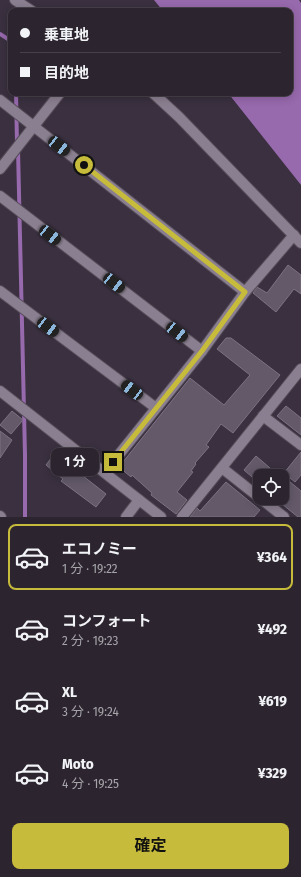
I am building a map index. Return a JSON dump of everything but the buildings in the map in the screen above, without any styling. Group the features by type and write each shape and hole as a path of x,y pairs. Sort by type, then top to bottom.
{"street":[{"path":"15,0 27,8"},
{"path":"0,169 58,96"},
{"path":"156,96 179,117 301,242"},
{"path":"0,100 245,292"},
{"path":"0,196 202,351"},
{"path":"105,472 202,351 245,292 294,234"},
{"path":"0,291 156,408"},
{"path":"182,517 301,369"},
{"path":"0,391 161,517"},
{"path":"264,416 301,445"},
{"path":"222,468 284,517"},
{"path":"126,517 139,500"}],"shaded area":[{"path":"154,0 299,0 301,3 301,185 230,96 293,96 293,8 161,8"}],"waterway":[{"path":"0,34 8,39"},
{"path":"16,96 17,143"},
{"path":"18,149 25,517"}],"route":[{"path":"84,165 245,292 202,351 113,462"}]}
